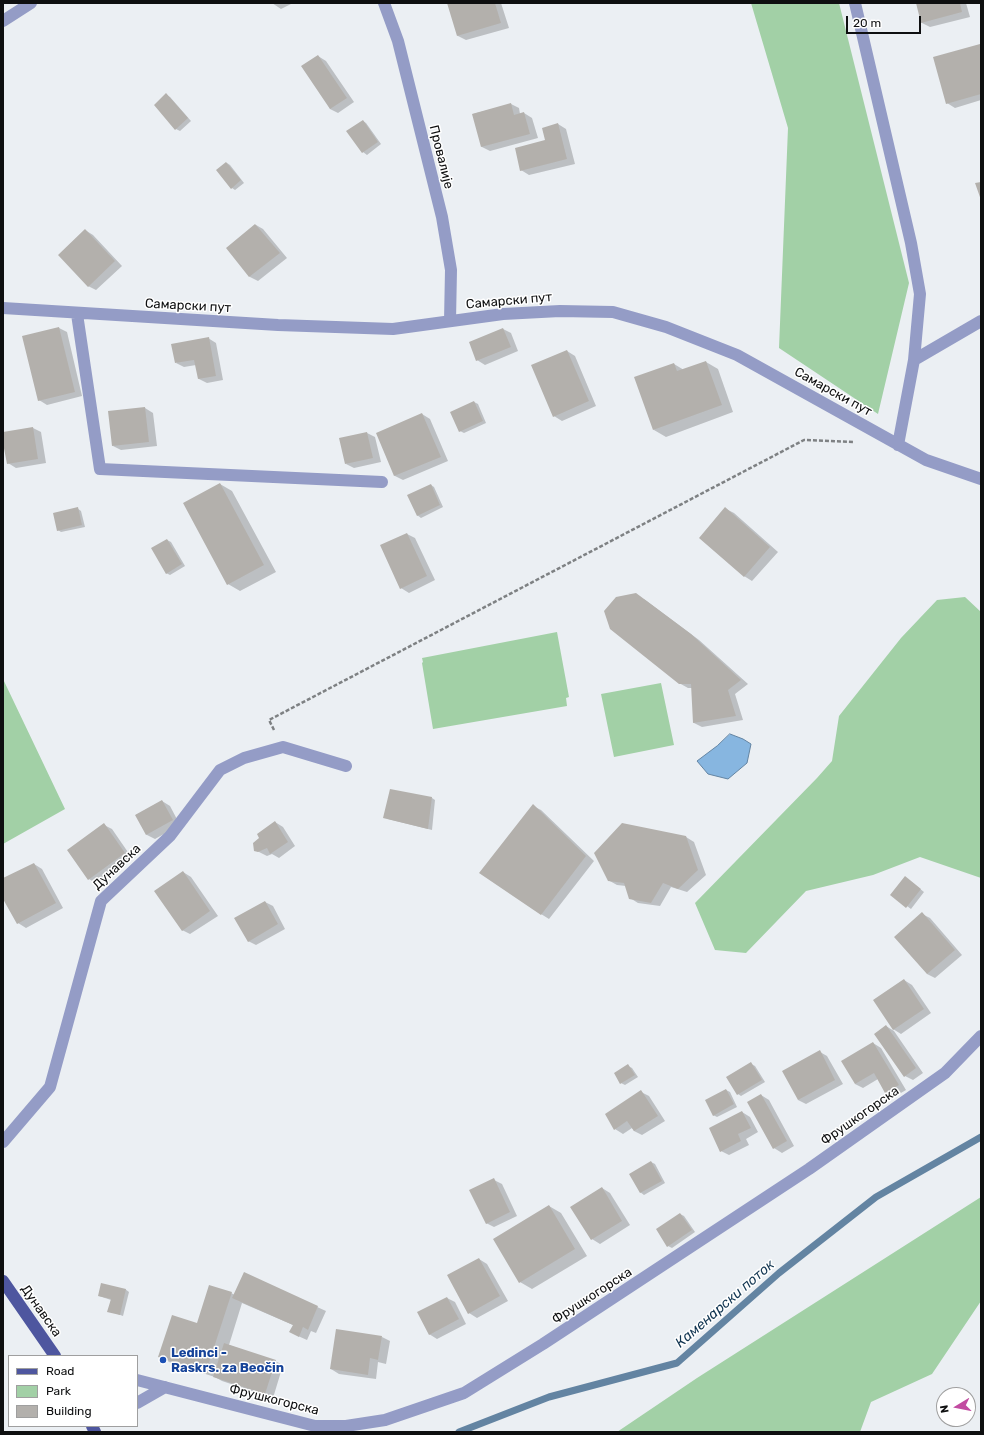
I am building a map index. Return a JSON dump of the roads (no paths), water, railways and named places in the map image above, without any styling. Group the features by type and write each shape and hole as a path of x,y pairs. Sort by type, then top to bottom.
{"main road":[{"name":"Дунавска","path":"3,1281 54,1355"}],"street":[{"path":"3,21 31,3"},
{"name":"Провалије","path":"384,3 398,41 442,217 451,270 450,321"},
{"path":"855,3 911,243 920,294 914,360 898,444"},
{"name":"Самарски пут","path":"3,308 77,314 278,325 393,329 504,314 560,311 613,312 666,327 737,355 926,460 981,479"},
{"path":"77,314 100,469 382,482"},
{"path":"914,360 981,321"},
{"name":"Дунавска","path":"3,1142 50,1088 101,901 170,836 220,770 244,758 283,747 346,766"},
{"name":"Фрушкогорска","path":"138,1380 315,1426 346,1426 385,1420 464,1393 543,1344 809,1169 945,1073 981,1036"},
{"path":"138,1402 165,1387"}],"water":[{"path":"730,734 751,744 747,763 728,779 708,774 697,761"}],"waterway":[{"name":"Каменарски поток","path":"459,1432 549,1397 677,1363 779,1273 876,1197 981,1137"}],"place":[{"name":"Ledinci - Raskrs. za Beočin","path":"163,1360"}]}
